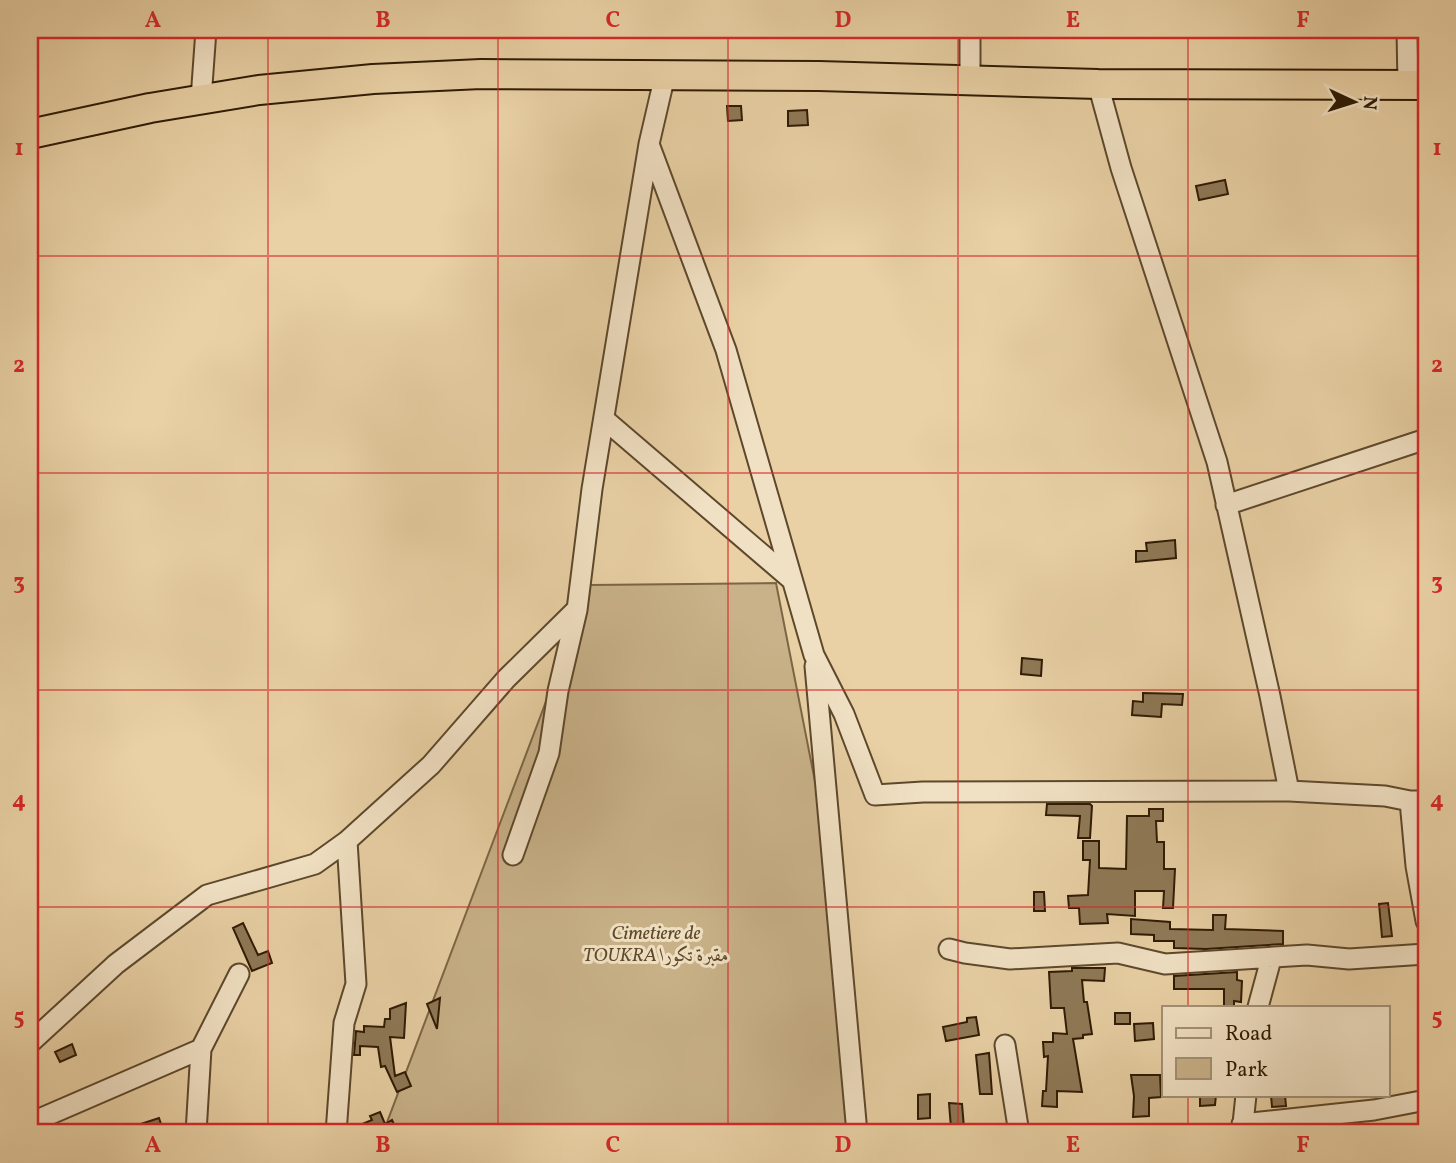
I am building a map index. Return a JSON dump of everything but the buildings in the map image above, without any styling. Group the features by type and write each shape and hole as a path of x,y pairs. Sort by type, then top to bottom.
{"highway":[{"path":"30,134 201,99 259,90 373,79 481,74 1098,84 1417,85"}],"street":[{"path":"201,99 206,30"},
{"path":"970,30 970,81"},
{"path":"1407,30 1417,85"},
{"path":"513,855 549,753 558,691 577,610 604,419 649,144 665,75"},
{"path":"1098,84 1121,168 1217,462 1289,791"},
{"path":"649,144 726,350 814,654 857,1133"},
{"path":"604,419 793,580"},
{"path":"1226,505 1426,439"},
{"path":"30,1043 116,964 207,895 315,863 347,841 431,765 506,679 577,610"},
{"path":"814,654 844,714 875,795 923,792 1289,791 1385,796 1418,801 1416,866 1426,921"},
{"path":"336,1133 344,1023 356,984 347,841"},
{"path":"949,948 1010,959 1118,953 1165,964 1307,955 1349,959 1426,954"},
{"path":"1258,1006 1271,959"},
{"path":"196,1133 201,1049 239,974"},
{"path":"1005,1045 1019,1133"},
{"path":"30,1123 201,1049"},
{"path":"1246,1096 1242,1129 1426,1100"}],"green space":[{"name":"Cimetiere de TOUKRA مقبرة تكورا","path":"776,583 845,934 857,1133 383,1133 590,585"}]}
